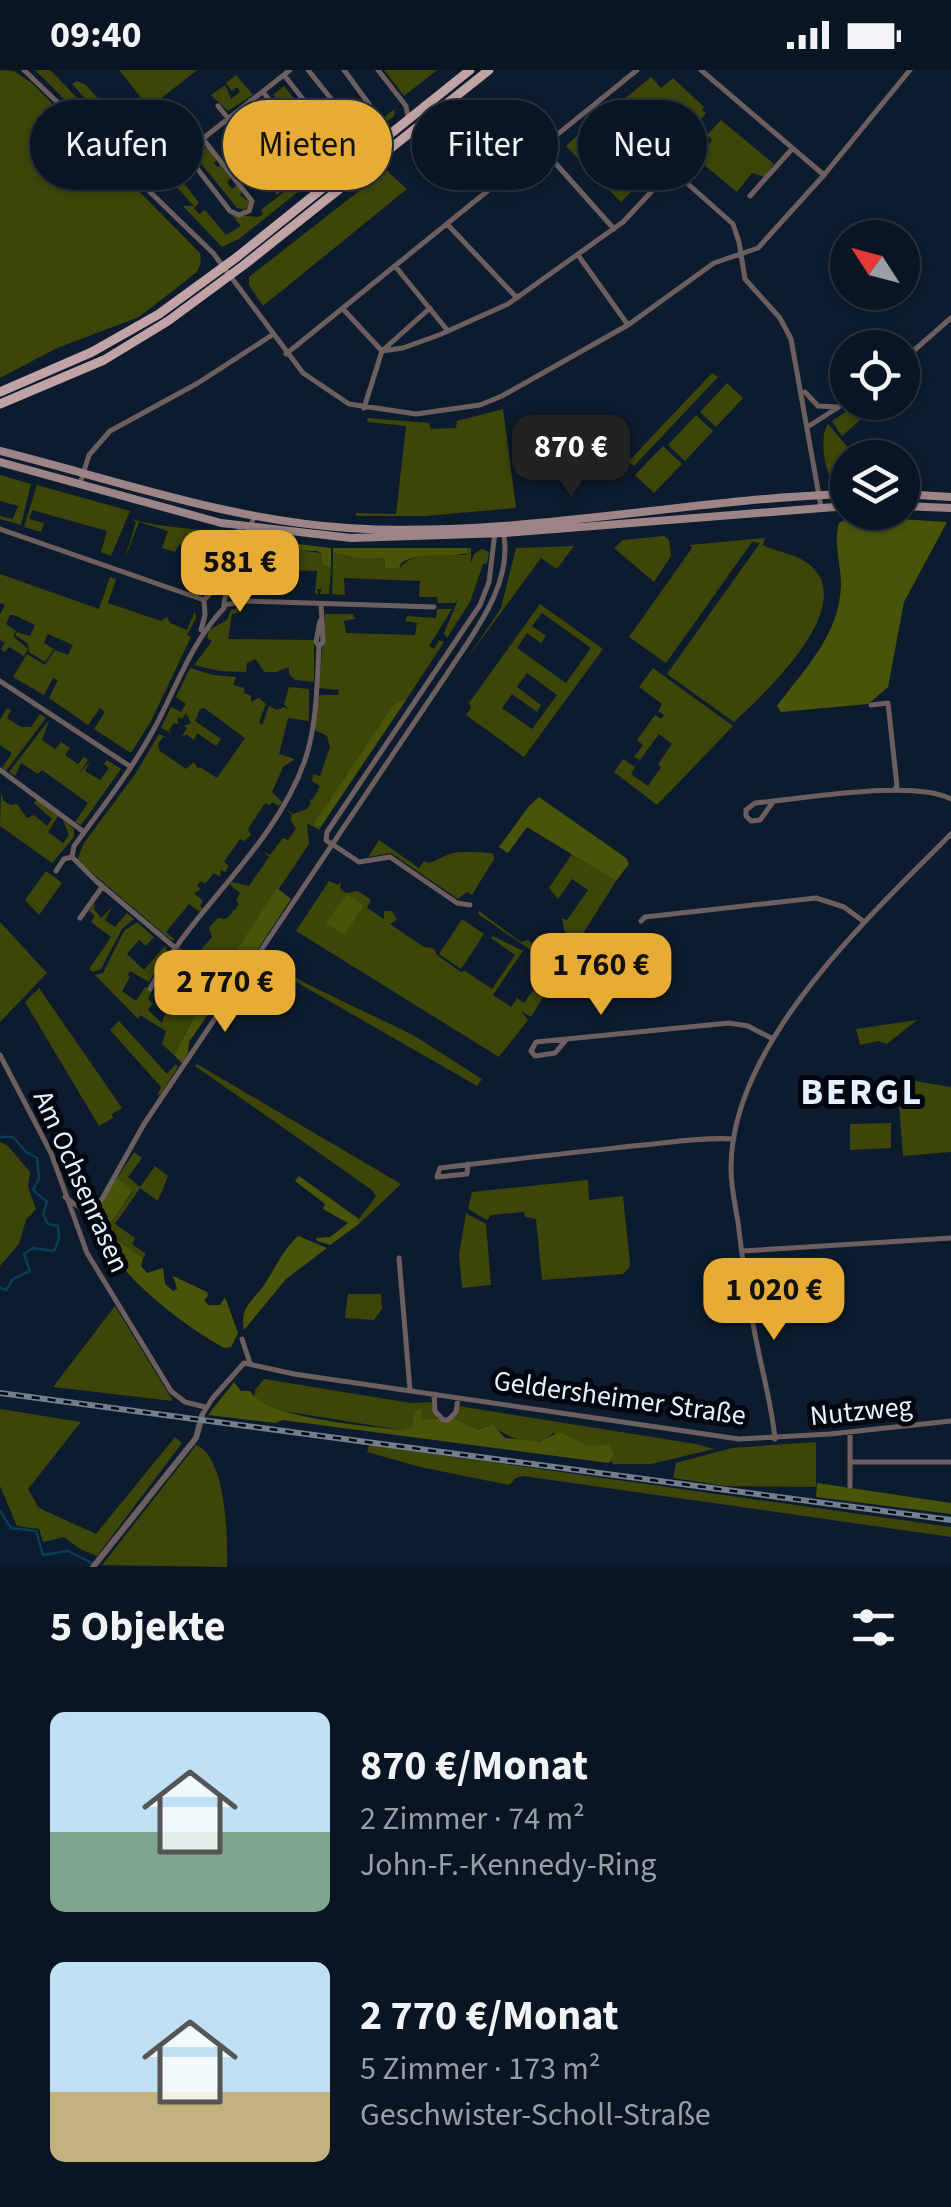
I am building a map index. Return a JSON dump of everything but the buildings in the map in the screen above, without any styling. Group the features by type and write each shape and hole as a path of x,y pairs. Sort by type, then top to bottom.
{"main road":[{"path":"0,404 114,355 168,321 407,120 479,70"},
{"path":"0,392 123,336 227,271 471,75 488,70"},
{"path":"2,451 186,515 240,525 253,522 378,539 830,495"},
{"path":"0,462 243,515 253,522"},
{"path":"920,495 951,497"},
{"path":"496,529 505,534 830,507"},
{"path":"920,507 951,508"}],"street":[{"path":"24,70 55,100"},
{"path":"308,70 344,116 356,120 370,106 344,70"},
{"path":"378,70 407,108 407,120"},
{"path":"600,100 637,70"},
{"path":"701,70 824,175"},
{"path":"147,190 198,238 227,271 286,354 323,389 364,408 416,414 480,405 554,370 628,326 709,267 765,243 906,71"},
{"path":"252,100 287,72 331,136 327,150 318,154 310,150 263,92"},
{"path":"218,106 223,112"},
{"path":"558,133 578,118"},
{"path":"203,139 223,122"},
{"path":"203,141 252,201 246,214 230,211 203,178"},
{"path":"750,196 792,148"},
{"path":"558,166 614,229"},
{"path":"286,354 489,190"},
{"path":"382,351 403,348 448,331 518,298 614,229 652,190"},
{"path":"696,190 729,220 738,236 748,285 789,333 796,351 821,508"},
{"path":"447,224 518,298"},
{"path":"578,255 628,326"},
{"path":"395,266 448,331"},
{"path":"364,408 382,351 430,308"},
{"path":"343,309 382,351"},
{"path":"920,345 951,318"},
{"path":"82,480 91,452 110,432 198,384 272,335"},
{"path":"803,390 816,404 830,406"},
{"path":"809,426 830,412"},
{"path":"0,530 204,600 220,584 243,515"},
{"path":"72,857 74,846 154,729 199,638 223,601 253,522"},
{"path":"470,905 456,903 390,857 359,862 326,840 327,832 483,599 496,529"},
{"path":"65,1197 81,1211 91,1211 137,1142 144,1124 492,602 505,534"},
{"path":"214,594 223,601 434,608"},
{"path":"199,638 206,610 204,600"},
{"path":"150,988 174,946 246,860 294,786 312,733 321,604"},
{"path":"206,610 215,614"},
{"path":"446,657 453,665"},
{"path":"0,681 131,766"},
{"path":"871,706 888,704 894,790"},
{"path":"0,782 3,772 84,832"},
{"path":"773,802 760,820 751,821 746,816 746,810 755,803 894,790 925,790 951,798"},
{"path":"775,1439 731,1180 734,1138 746,1093 773,1039 863,922 951,834"},
{"path":"72,857 174,946"},
{"path":"56,871 64,859 72,857"},
{"path":"80,918 102,886"},
{"path":"641,921 645,917 816,898 844,906 863,922"},
{"path":"566,1040 554,1053 535,1056 530,1051 536,1042 728,1024 748,1026 773,1039"},
{"name":"Am Ochsenrasen","path":"0,1055 50,1153 87,1253 171,1391 185,1402 205,1407"},
{"path":"468,1164 465,1175 438,1176 440,1168 468,1164 734,1138"},
{"path":"742,1251 951,1238"},
{"path":"398,1258 410,1390"},
{"path":"96,1564 196,1438 205,1407 238,1368 250,1362 242,1339"},
{"name":"Geldersheimer Straße","path":"250,1362 294,1374 702,1435 775,1439"},
{"name":"Geldersheimer Straße","path":"434,1394 435,1411 443,1420 456,1412 458,1398"},
{"name":"Nutzweg","path":"775,1439 951,1421"},
{"path":"850,1432 850,1486"},
{"path":"851,1462 951,1462"}],"green space":[{"path":"0,70 14,71 49,100 30,100 30,190 138,190 200,253 201,262 197,272 139,317 57,348 0,378"},
{"path":"35,70 50,70 79,100 65,100"},
{"path":"119,70 197,70 159,100 143,100"},
{"path":"384,70 437,70 404,96"},
{"path":"236,75 253,95 245,100 223,100 223,106 211,95 225,85 231,99 240,92 237,87 232,91 226,83"},
{"path":"651,77 661,88 673,78 697,100 623,100"},
{"path":"77,81 99,100 86,100 72,84"},
{"path":"284,86 295,100 277,100 273,95"},
{"path":"721,120 774,164 764,177 752,173 737,192 707,167 707,146 712,140 708,136"},
{"path":"578,135 578,158 566,146"},
{"path":"207,147 217,160 217,167 223,168 223,190 241,190 240,195 250,202 245,210 237,208 203,166 203,150"},
{"path":"392,175 407,189 263,306 249,285 249,277 360,190 392,190"},
{"path":"179,190 189,190 199,203 194,208 199,214 205,210 226,235 241,226 232,215 259,217 263,214 261,210 287,190 300,190 239,239 222,247 183,206 194,206"},
{"path":"609,190 633,190 621,202"},
{"path":"712,373 718,377 634,466 628,462"},
{"path":"727,383 743,398 716,427 700,412"},
{"path":"503,409 516,508 425,516 356,516 396,514 406,426 367,422 368,418 429,423 431,429 456,428 457,421"},
{"path":"696,415 713,431 685,461 668,445"},
{"path":"834,420 860,420 842,436"},
{"path":"828,424 842,440 830,440 830,475 823,443"},
{"path":"663,446 682,464 654,493 635,475"},
{"path":"0,475 31,484 21,525 0,519 13,519 18,506 0,501"},
{"path":"37,485 130,511 111,556 101,552 107,531 32,510 29,519 44,523 41,532 24,527"},
{"path":"132,519 232,536 225,543 217,567 183,555 185,549 179,544 175,552 162,548 168,531 139,522 124,561 136,522"},
{"path":"920,520 947,522 904,602 888,687 868,704 781,712 777,706 819,650 835,619 841,584 837,530 920,530"},
{"path":"664,536 669,540 671,556 654,582 614,548 623,540"},
{"path":"765,538 763,545 797,557 813,568 823,586 823,606 800,650 734,722 667,674 760,543 752,542 666,663 629,637 692,548 690,545"},
{"path":"257,539 331,548 331,568 322,564 321,553 317,551 250,549"},
{"path":"574,546 557,569 541,558 467,659 501,608 516,548"},
{"path":"333,548 467,548 467,553 417,557 401,563 399,569 385,568 384,558 363,559 333,553"},
{"path":"467,548 471,548 471,563 474,554 482,549 489,552 487,563 483,564 470,602 447,638 444,633 458,600 438,603 437,597 419,597 420,581 344,578 345,595 332,594 333,553 363,559 384,558 385,568 399,569 412,558 465,555"},
{"path":"250,549 321,553 322,564 331,568 329,594 320,594 322,589 317,589 315,594 317,571 251,569 262,567 263,563 265,567 272,563 274,568 281,568 281,553 275,553 275,557 266,552 263,557 263,552 251,552 241,577 247,591 241,591 242,600 238,602 240,591 228,589 239,577"},
{"path":"0,574 99,609 110,577 116,579 108,603 161,621 167,617 170,623 187,630 195,611 196,618 187,635 191,637 151,721 131,753 94,729 105,712 100,708 88,725 49,698 58,680 53,678 44,695 13,677 27,654 45,665 55,650 68,655 73,645 48,634 44,643 54,649 45,662 29,652 28,644 15,635 17,632 30,636 35,625 10,615 6,624 16,631 13,636 28,649 24,656 9,647 5,652 1,649 5,643 0,640 0,614 5,605 0,603"},
{"path":"540,604 603,649 524,757 466,715 471,708 469,703","holes":["542,613 591,648 566,683 517,648 527,633 541,643 546,636 532,626","527,673 557,695 532,729 502,708 512,694 537,712 541,705 517,687"]},
{"path":"237,608 238,613 232,614 228,639 314,640 314,682 295,680 289,667 264,672 256,659 247,663 246,672 194,665 212,641 207,638 209,630 227,620 231,610"},
{"path":"437,609 452,609 429,646 434,649 439,640 444,642 406,700 401,700 319,830 307,823 309,844 201,1005 174,1055 162,1044 166,1031 140,1015 138,1019 95,975 103,973 124,931 137,922 154,937 146,946 139,940 127,954 144,970 165,946 167,952 149,982 130,971 122,991 136,1001 145,987 152,991 148,999 153,1003 148,1010 162,1023 169,1002 158,994 167,988 170,994 185,970 183,959 175,953 179,947 187,953 198,953 212,937 209,928 218,918 226,919 233,912 230,909 234,911 239,904 236,901 240,893 230,885 232,882 249,886 269,857 264,852 270,855 296,829 290,819 292,815 285,809 293,814 307,809 320,786 312,781 313,774 320,776 330,747 327,736 315,730 319,695 338,695 339,690 319,688 325,614 353,614 355,619 344,621 346,633 415,635 417,623 405,621 407,616 436,618"},
{"path":"190,668 236,677 233,685 244,688 251,702 259,698 266,704 259,722 262,725 269,706 289,710 284,704 289,687 309,689 309,721 288,718 279,754 295,759 283,767 272,792 282,802 279,806 265,803 248,829 251,835 244,841 240,839 224,862 229,866 225,872 221,870 220,877 214,873 205,884 201,881 197,886 201,889 194,893 203,901 203,909 200,912 189,904 166,932 175,940 171,940 77,860 84,843 136,773 159,734 168,738 163,737 158,744 160,751 186,769 194,762 198,769 217,778 245,738 204,708 195,721 221,739 216,746 197,733 194,740 182,736 187,728 184,726 191,723 186,713 182,719 178,717 178,724 174,723 169,730 172,733 161,728 171,707 181,712 186,704 176,697"},
{"path":"653,668 733,726 657,805 614,772 623,759 635,767 631,774 648,786 672,744 659,734 640,760 634,757 643,745 637,740 655,715 661,719 664,715 658,711 662,704 639,687"},
{"path":"406,700 322,825 314,824 393,706"},
{"path":"7,708 11,710 7,718 21,727 31,727 40,714 46,718 6,771 2,768 12,753 0,745 0,720"},
{"path":"49,720 42,740 55,749 61,742 70,748 65,755 78,764 84,757 88,760 79,774 90,761 85,771 100,780 109,768 104,764 107,760 121,769 81,825 75,822 88,803 42,770 38,774 21,763 15,776 9,772"},
{"path":"1,792 3,800 17,804 27,818 34,815 47,826 52,819 34,803 37,799 58,816 48,832 63,843 69,835 63,820 74,829 74,837 52,863 0,826"},
{"path":"539,797 626,858 629,864 616,881 527,827 508,853 499,847"},
{"path":"379,840 419,868 424,861 457,852 491,853 494,859 472,895 467,892 458,899 391,853 368,857"},
{"path":"572,854 616,881 562,967 554,966 478,914 479,911 521,942 528,940 549,956 563,936 566,938 562,918 567,920 588,890 572,879 558,899 549,888"},
{"path":"46,871 62,883 39,915 25,900"},
{"path":"329,881 338,885 341,881 340,888 346,893 358,891 371,900 367,908 384,919 384,911 392,911 397,920 390,924 492,989 515,955 491,938 523,951 493,995 511,1007 517,998 524,1003 547,970 530,955 557,975 531,1017 521,1011 528,1020 499,1057 296,931"},
{"path":"277,888 291,899 227,996 220,997 189,1042 182,1063 174,1055 201,1005"},
{"path":"347,894 364,906 344,935 326,923"},
{"path":"95,902 94,909 101,918 113,906 105,920 115,927 127,913 134,919 122,929 101,969 92,972 89,969 111,937 91,922 95,916 89,911"},
{"path":"462,919 484,934 461,969 439,954"},
{"path":"0,922 47,973 0,1022"},
{"path":"267,960 307,984 413,1035 482,1079 477,1086 265,964"},
{"path":"39,988 122,1108 99,1126 25,1002"},
{"path":"917,1020 887,1044 879,1041 860,1045 856,1029"},
{"path":"119,1021 167,1074 176,1064 178,1067 161,1094 157,1096 161,1087 110,1030"},
{"path":"197,1064 401,1184 359,1224 376,1196 372,1190"},
{"path":"897,1078 951,1087 951,1152 903,1156"},
{"path":"891,1123 891,1148 850,1150 850,1124"},
{"path":"0,1142 30,1172 28,1187 36,1209 26,1220 19,1244 0,1266"},
{"path":"134,1152 142,1158 128,1177 140,1187 155,1166 168,1176 158,1201 140,1188 115,1224 135,1238 132,1244 146,1254 143,1258 117,1240 109,1226 133,1191 117,1178"},
{"path":"299,1176 359,1219 359,1224 330,1245 317,1241 316,1238 330,1237 348,1223 323,1209 325,1204 295,1181"},
{"path":"117,1178 133,1190 109,1226 117,1240 143,1258 141,1266 147,1273 163,1268 165,1284 173,1291 177,1289 173,1276 207,1292 204,1300 208,1305 220,1305 225,1297 238,1333 231,1347 224,1348 166,1308 113,1255 92,1215"},
{"path":"588,1180 589,1200 623,1196 630,1263 623,1274 542,1280 536,1219 525,1217 524,1212 491,1215 487,1220 468,1209 472,1192"},
{"path":"466,1213 486,1224 491,1285 462,1288 459,1254"},
{"path":"298,1236 327,1248 286,1279 244,1330 246,1308"},
{"path":"348,1294 381,1294 382,1309 374,1320 345,1318"},
{"path":"115,1306 173,1401 53,1387"},
{"path":"264,1379 411,1403 433,1402 438,1417 420,1420 421,1407 415,1411 412,1427 401,1430 283,1411 254,1399 255,1390"},
{"path":"234,1382 241,1391 250,1391 275,1408 319,1419 401,1430 412,1427 415,1411 422,1407 421,1420 452,1417 478,1430 492,1424 505,1438 539,1442 559,1432 588,1446 609,1445 614,1454 609,1463 282,1420 276,1423 208,1415"},
{"path":"458,1406 714,1449 651,1464 613,1464 599,1446 553,1433 537,1442 528,1442 489,1425 478,1430 452,1417"},
{"path":"0,1409 81,1422 28,1489 39,1508 96,1534 175,1437 182,1443 97,1556 64,1537 43,1542 39,1529 17,1526 0,1486"},
{"path":"816,1442 816,1487 725,1486 673,1478 676,1463 732,1448"},
{"path":"196,1445 206,1452 219,1481 226,1519 227,1567 102,1565"},
{"path":"369,1445 951,1527 951,1537 523,1476 509,1485 367,1452"},
{"path":"817,1483 951,1503 951,1514 816,1497"}],"waterway":[{"path":"0,1137 13,1137 37,1158 39,1178 33,1190 47,1202 43,1214 48,1224 58,1226 59,1239 54,1251 33,1248 24,1254 30,1271 13,1279 6,1290 0,1288"},
{"path":"0,1511 11,1528 36,1531 43,1555 68,1551 92,1563"}],"railway":[{"path":"0,1393 951,1520"}],"district":[{"name":"BERGL","path":"862,1091"}]}
